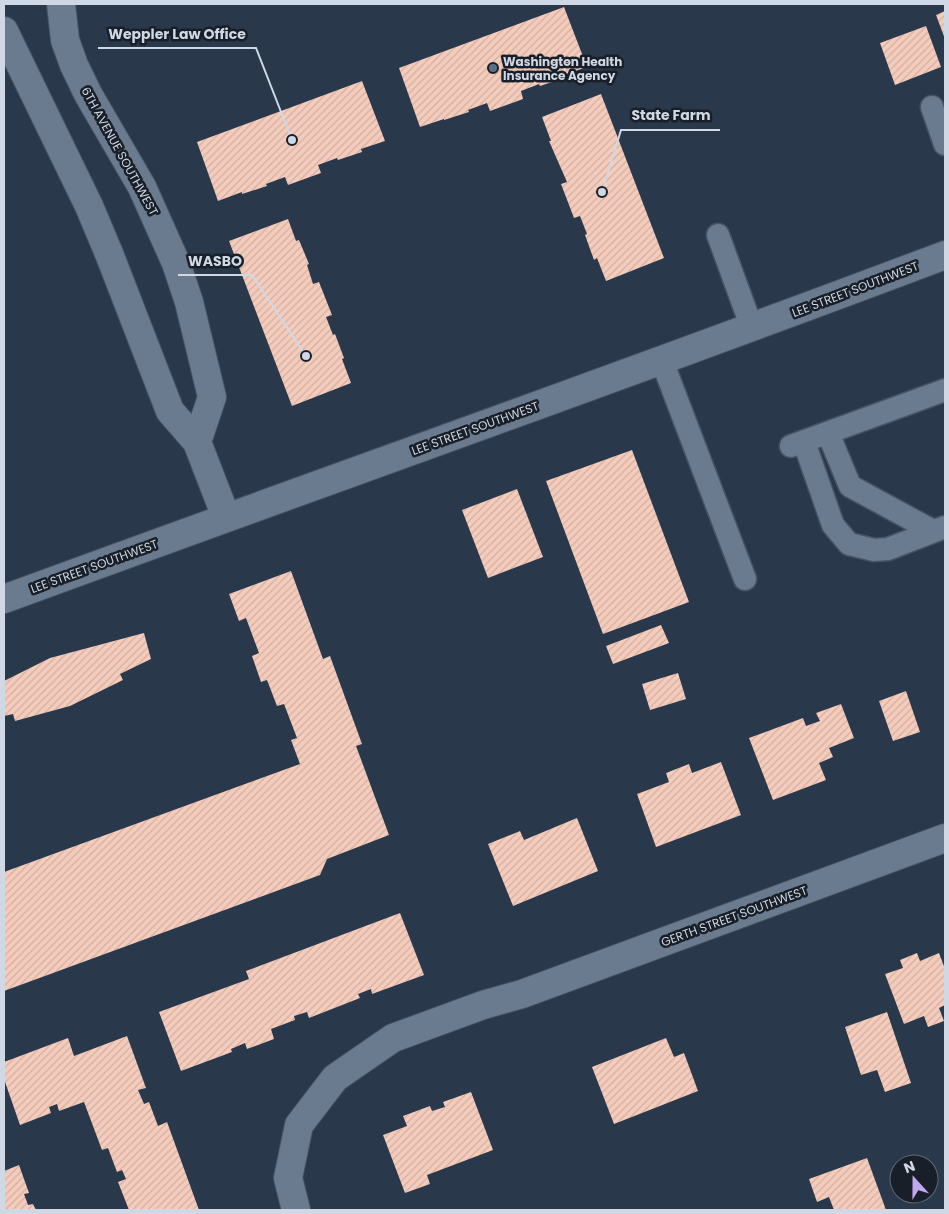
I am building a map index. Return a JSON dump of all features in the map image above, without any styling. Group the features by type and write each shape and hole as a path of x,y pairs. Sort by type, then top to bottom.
{"street":[{"name":"6TH AVENUE SOUTHWEST","path":"61,4 65,40 74,65 88,94 142,187 170,248 189,302 212,397 197,442"},
{"path":"4,31 92,214 170,411 197,442 226,517"},
{"name":"LEE STREET SOUTHWEST","path":"4,599 226,517 662,361 945,255"},
{"name":"GERTH STREET SOUTHWEST","path":"296,1210 288,1178 299,1125 335,1078 394,1038 483,1005 522,994 945,838"}],"lane":[{"path":"932,106 945,144"},
{"path":"718,235 752,328"},
{"path":"662,361 745,579"},
{"path":"939,529 888,549 874,550 849,544 833,524 797,444 945,390"},
{"path":"828,432 850,486 939,529"}],"building":[{"name":"Washington Health Insurance Agency","path":"564,7 587,67 563,75 564,78 521,91 523,99 490,111 487,103 468,110 469,112 420,127 399,68"},
{"path":"945,11 945,39 936,15"},
{"path":"926,26 941,67 895,85 880,43"},
{"path":"362,81 385,141 361,149 362,152 318,165 321,173 288,185 285,177 266,184 267,186 242,194 242,192 218,201 197,142"},
{"path":"601,94 664,258 606,281 597,258 594,260 580,216 574,218 561,184 567,182 549,141 551,141 542,117"},
{"path":"288,219 296,241 299,240 309,264 307,265 313,284 319,282 332,315 326,317 333,335 335,334 351,383 292,406 229,241"},
{"path":"632,450 689,602 603,634 546,481"},
{"path":"517,489 543,557 488,578 462,510"},
{"path":"291,571 323,659 330,656 362,744 356,746 389,835 327,859 320,875 4,991 4,872 300,764 291,740 297,738 284,704 277,706 267,680 261,682 252,656 259,653 246,618 239,621 229,594"},
{"path":"661,625 669,643 613,664 606,646"},
{"path":"144,633 151,659 120,674 123,680 70,706 15,721 13,714 4,716 4,681 50,658"},
{"path":"678,673 686,699 650,710 642,684"},
{"path":"906,691 920,732 893,741 879,701"},
{"path":"841,704 854,738 829,748 833,757 819,763 826,780 773,800 749,738 803,718 806,726 820,721 816,713"},
{"path":"721,762 741,815 656,847 637,794 669,782 666,773 689,764 692,773"},
{"path":"577,818 598,871 513,906 488,844 520,831 524,840"},
{"path":"400,913 424,975 372,994 371,989 358,994 360,998 309,1018 307,1012 294,1016 295,1020 271,1029 274,1039 247,1049 245,1043 231,1049 232,1052 181,1071 159,1012 249,979 246,971"},
{"path":"917,953 920,961 939,953 945,969 945,1005 939,1008 944,1021 928,1027 924,1016 904,1024 885,974 903,968 900,960"},
{"path":"887,1012 911,1083 885,1092 877,1070 861,1075 845,1027"},
{"path":"127,1036 146,1088 138,1090 144,1104 149,1102 158,1126 167,1122 199,1210 129,1210 118,1182 126,1179 122,1170 117,1172 108,1148 102,1150 84,1102 59,1111 57,1104 49,1107 51,1113 20,1125 4,1079 4,1062 68,1038 74,1056"},
{"path":"666,1038 674,1057 684,1053 698,1091 614,1124 592,1067"},
{"path":"471,1092 493,1150 427,1175 430,1184 405,1193 383,1135 407,1126 403,1116 430,1106 432,1111 445,1107 443,1102"},
{"path":"867,1158 886,1210 834,1210 829,1197 817,1202 809,1179"},
{"path":"19,1165 29,1193 24,1194 28,1205 33,1204 36,1210 4,1210 4,1171"}],"place":[{"name":"Washington Health Insurance Agency","path":"493,68"},
{"name":"Weppler Law Office","path":"292,140"},
{"name":"State Farm","path":"602,192"},
{"name":"WASBO","path":"306,356"}]}
